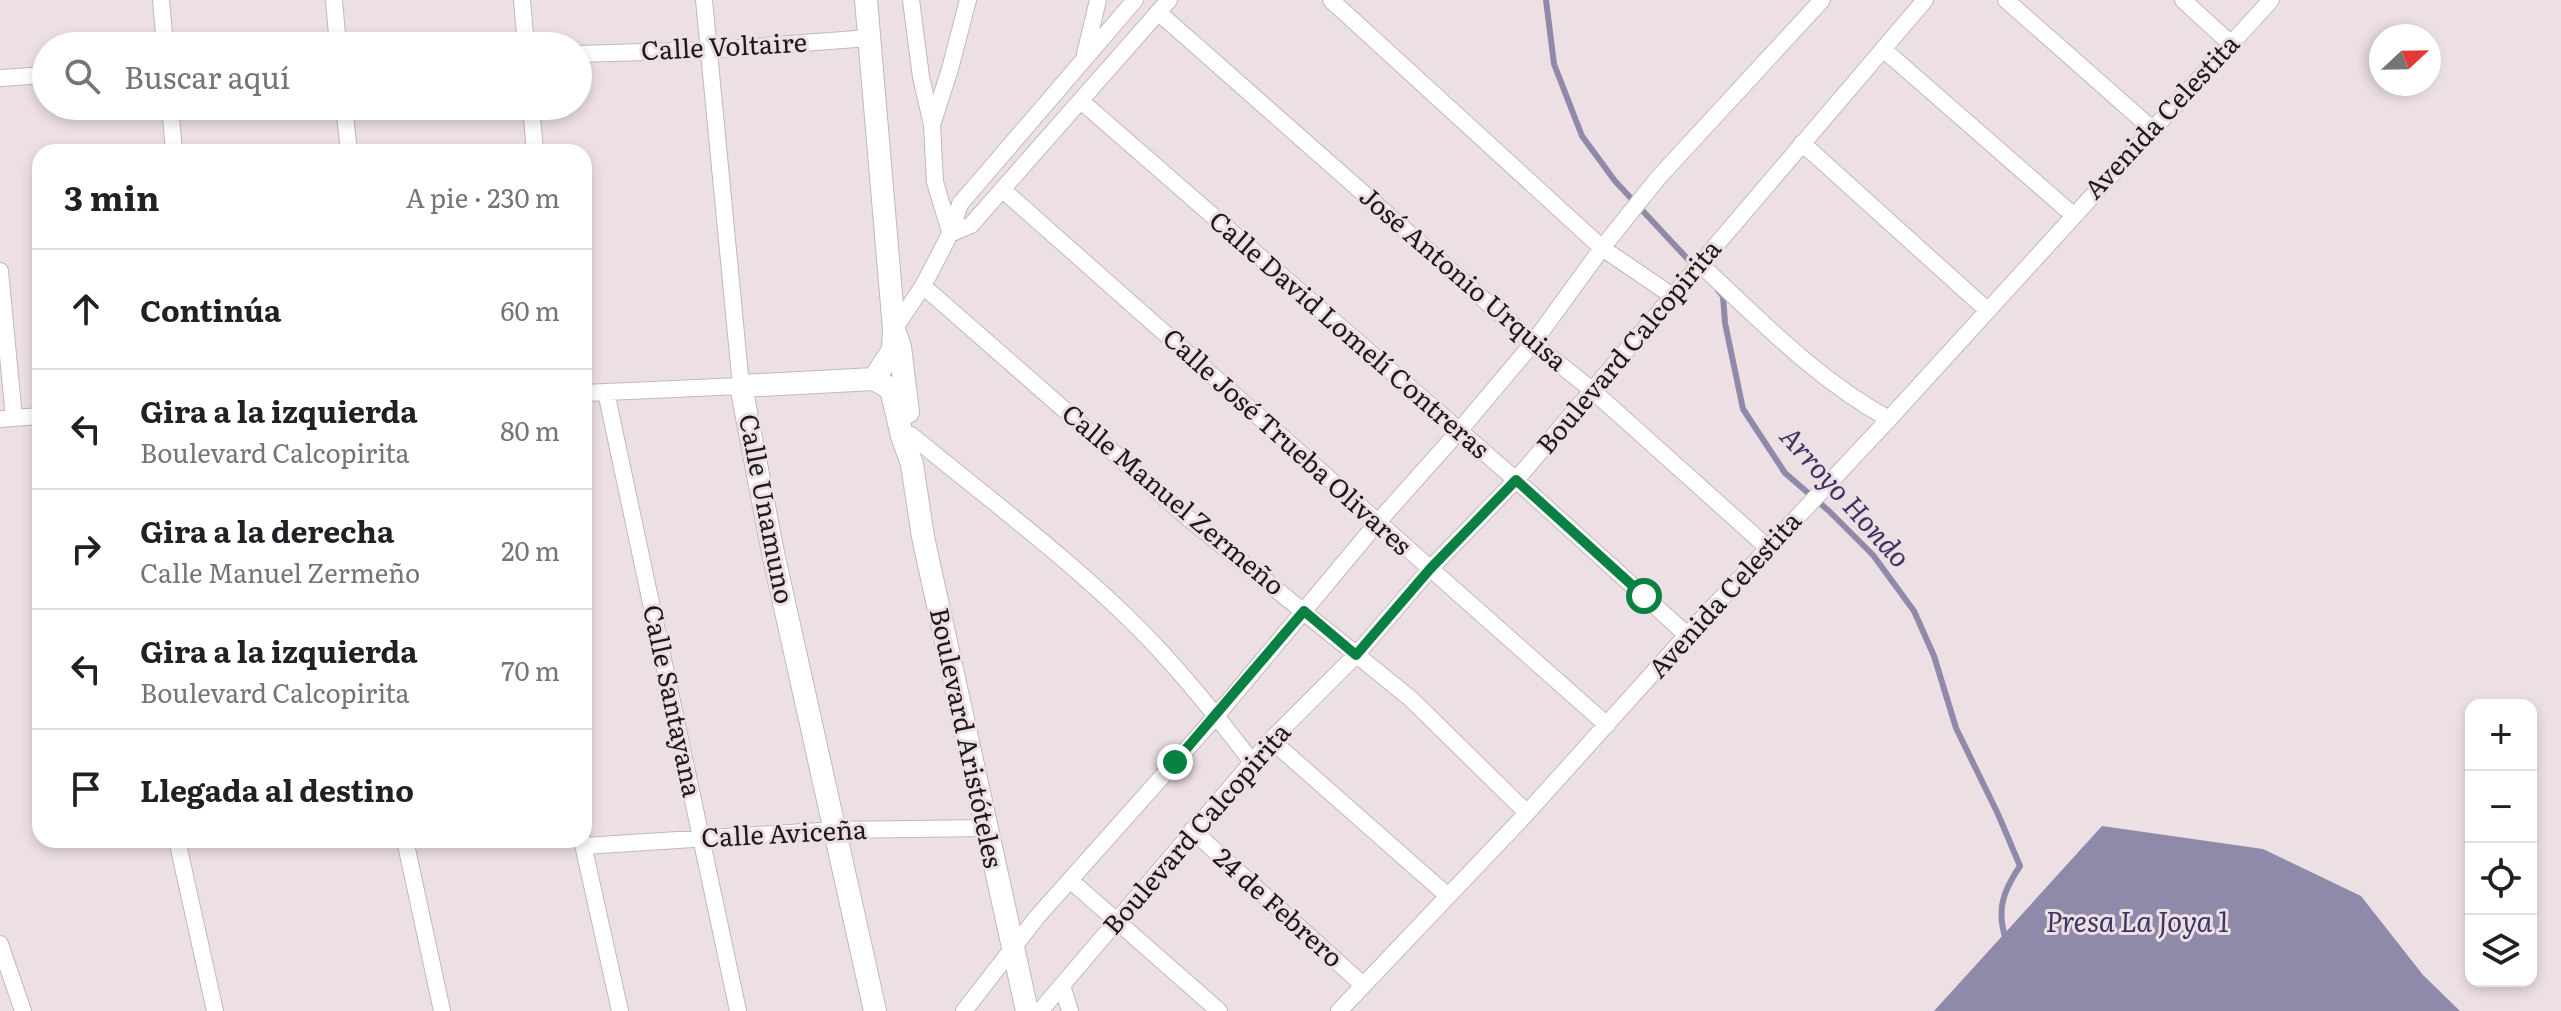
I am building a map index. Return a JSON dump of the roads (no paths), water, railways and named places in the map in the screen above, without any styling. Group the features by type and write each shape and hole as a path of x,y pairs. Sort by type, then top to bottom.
{"street":[{"path":"161,0 164,32"},
{"path":"334,0 337,32"},
{"path":"522,0 525,32"},
{"name":"Calle Unamuno","path":"704,0 741,386 773,553 875,1011"},
{"name":"Boulevard Aristóteles","path":"866,0 894,329 893,350 874,379 884,383 894,396 902,436 912,464 923,537 1027,1011"},
{"path":"911,0 921,77 932,125 935,182 950,234"},
{"path":"932,125 968,0"},
{"path":"1083,59 1098,0"},
{"path":"894,329 923,286 950,234 960,204 1135,0"},
{"path":"1331,0 1602,248 1674,297"},
{"path":"964,1011 1012,948 1217,715 1533,343 1658,178 1822,0"},
{"name":"Boulevard Calcopirita","path":"1040,1011 1271,740 1356,655 1430,569 1516,480 1925,0"},
{"path":"2006,0 2151,128"},
{"path":"2183,0 2230,43"},
{"name":"Avenida Celestita","path":"1339,1011 1527,813 1767,547 1889,419 2151,128 2271,0"},
{"path":"950,234 971,225 1163,6"},
{"name":"José Antonio Urquisa","path":"1163,6 1533,343 1592,390 1767,547"},
{"name":"Calle Voltaire","path":"592,54 709,50 870,38"},
{"path":"1883,49 2073,215"},
{"path":"0,78 32,76"},
{"name":"Calle David Lomelí Contreras","path":"1081,101 1516,480 1687,635"},
{"path":"171,120 173,144"},
{"path":"346,120 348,144"},
{"path":"532,120 534,144"},
{"path":"1802,143 1987,310"},
{"name":"Calle José Trueba Olivares","path":"1003,190 1607,725"},
{"path":"1699,266 1806,363 1854,400 1889,419"},
{"path":"0,271 7,419 32,417"},
{"name":"Calle Manuel Zermeño","path":"923,286 1188,518 1411,699 1527,813"},
{"name":"Boulevard Aristóteles","path":"894,329 900,347 912,464"},
{"path":"592,393 874,379"},
{"name":"Calle Santayana","path":"606,392 738,1011"},
{"path":"911,435 1106,598 1149,639 1217,715 1252,762"},
{"path":"1271,740 1448,896"},
{"name":"Calle Aviceña","path":"592,843 835,830 986,828"},
{"name":"24 de Febrero","path":"1192,830 1363,985"},
{"path":"179,848 215,1011"},
{"path":"407,848 442,1011"},
{"path":"584,848 620,1011"},
{"path":"1070,880 1219,1011"},
{"path":"0,944 23,1011"},
{"path":"1062,985 1070,1011"}],"water":[{"name":"Presa La Joya 1","path":"2102,826 2263,849 2361,896 2423,975 2460,1011 1934,1011"}],"waterway":[{"name":"Arroyo Hondo","path":"1546,0 1554,64 1582,136 1615,181 1696,268"},
{"name":"Arroyo Hondo","path":"1718,290 1723,296 1725,323 1743,409 1785,473 1873,555 1914,611 1934,656 1956,728 2020,866 2003,901 2006,940"}]}
